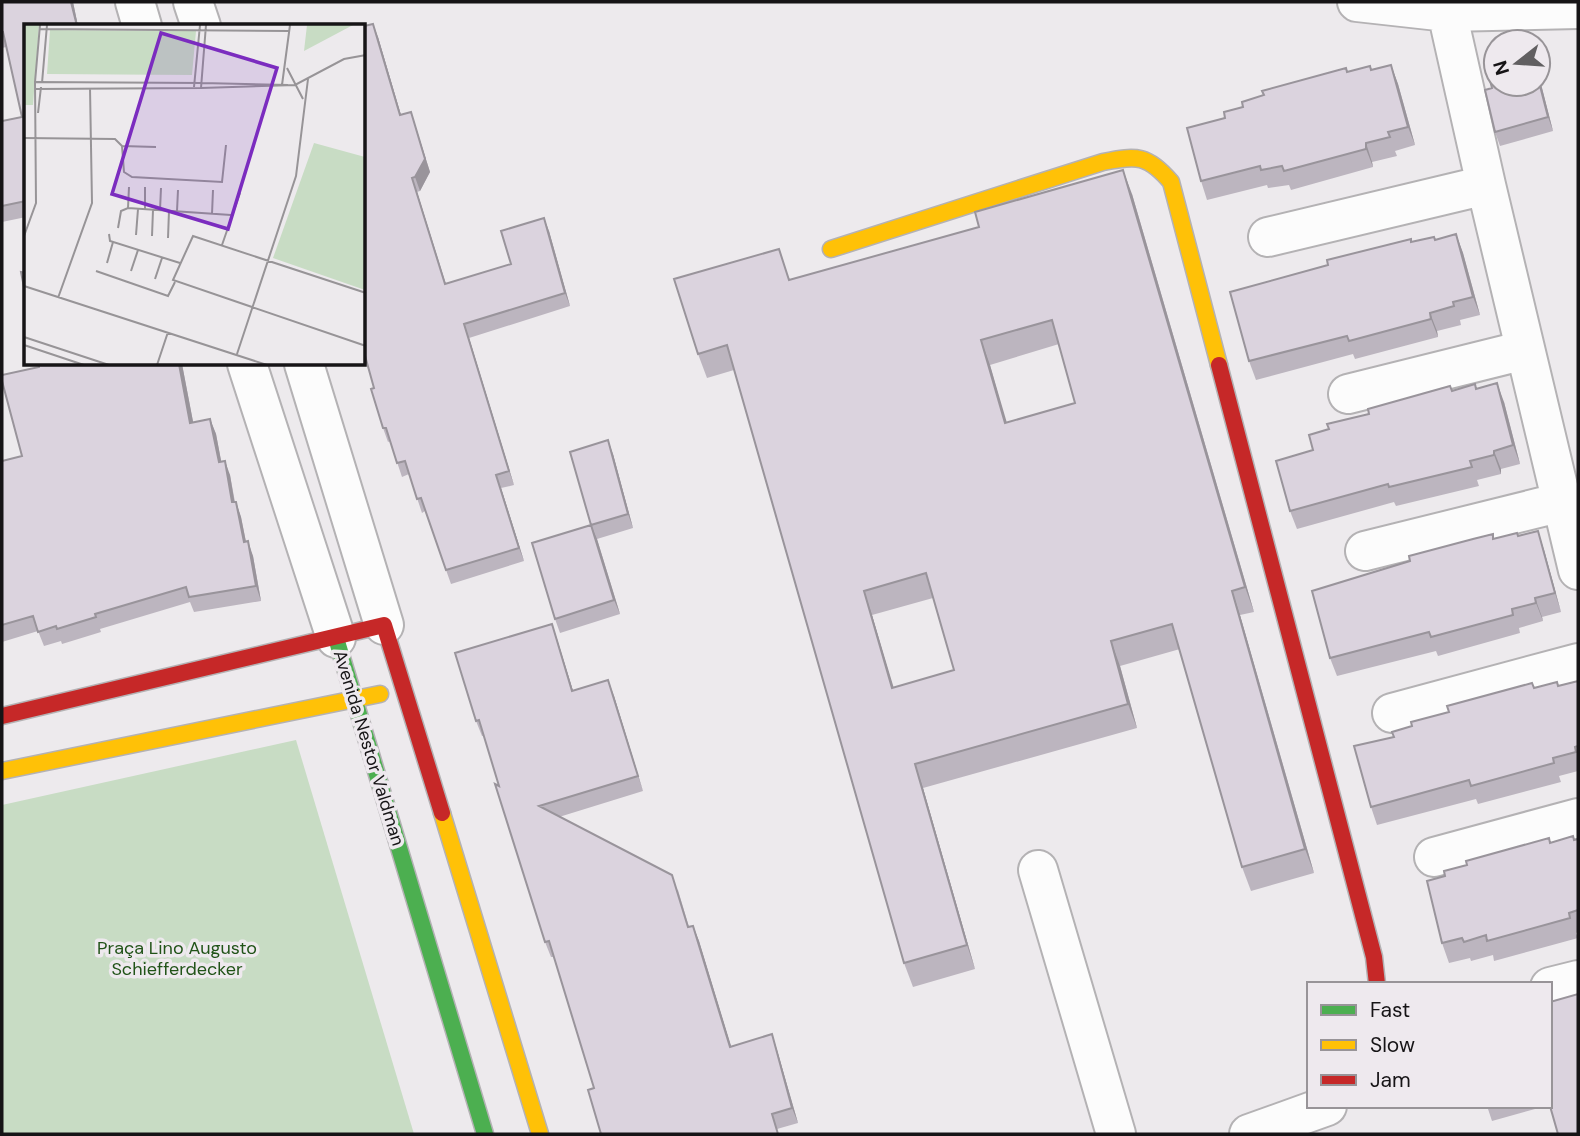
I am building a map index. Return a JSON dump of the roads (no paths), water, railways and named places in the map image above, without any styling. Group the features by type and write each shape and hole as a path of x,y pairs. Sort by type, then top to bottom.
{"main road":[{"path":"831,249 1103,162 1132,157 1156,162 1171,182 1374,957 1377,982"},
{"path":"2,716 384,625 540,1134"},
{"name":"Avenida Nestor Valdman","path":"336,638 485,1134"},
{"path":"2,771 404,689"}],"street":[{"path":"135,2 141,24"},
{"path":"193,2 200,24"},
{"path":"1357,2 1447,12 1578,9"},
{"path":"1447,12 1578,570"},
{"path":"1268,237 1486,185"},
{"path":"1348,394 1525,350"},
{"name":"Avenida Nestor Valdman","path":"248,366 336,638"},
{"path":"305,366 384,625"},
{"path":"1365,551 1562,502"},
{"path":"1392,713 1578,663"},
{"path":"1434,857 1578,818"},
{"path":"1038,870 1116,1134"},
{"path":"1552,986 1578,980"},
{"path":"1249,1134 1321,1108"}],"park label":[{"name":"Praça Lino Augusto Schiefferdecker","path":"177,958"}]}
